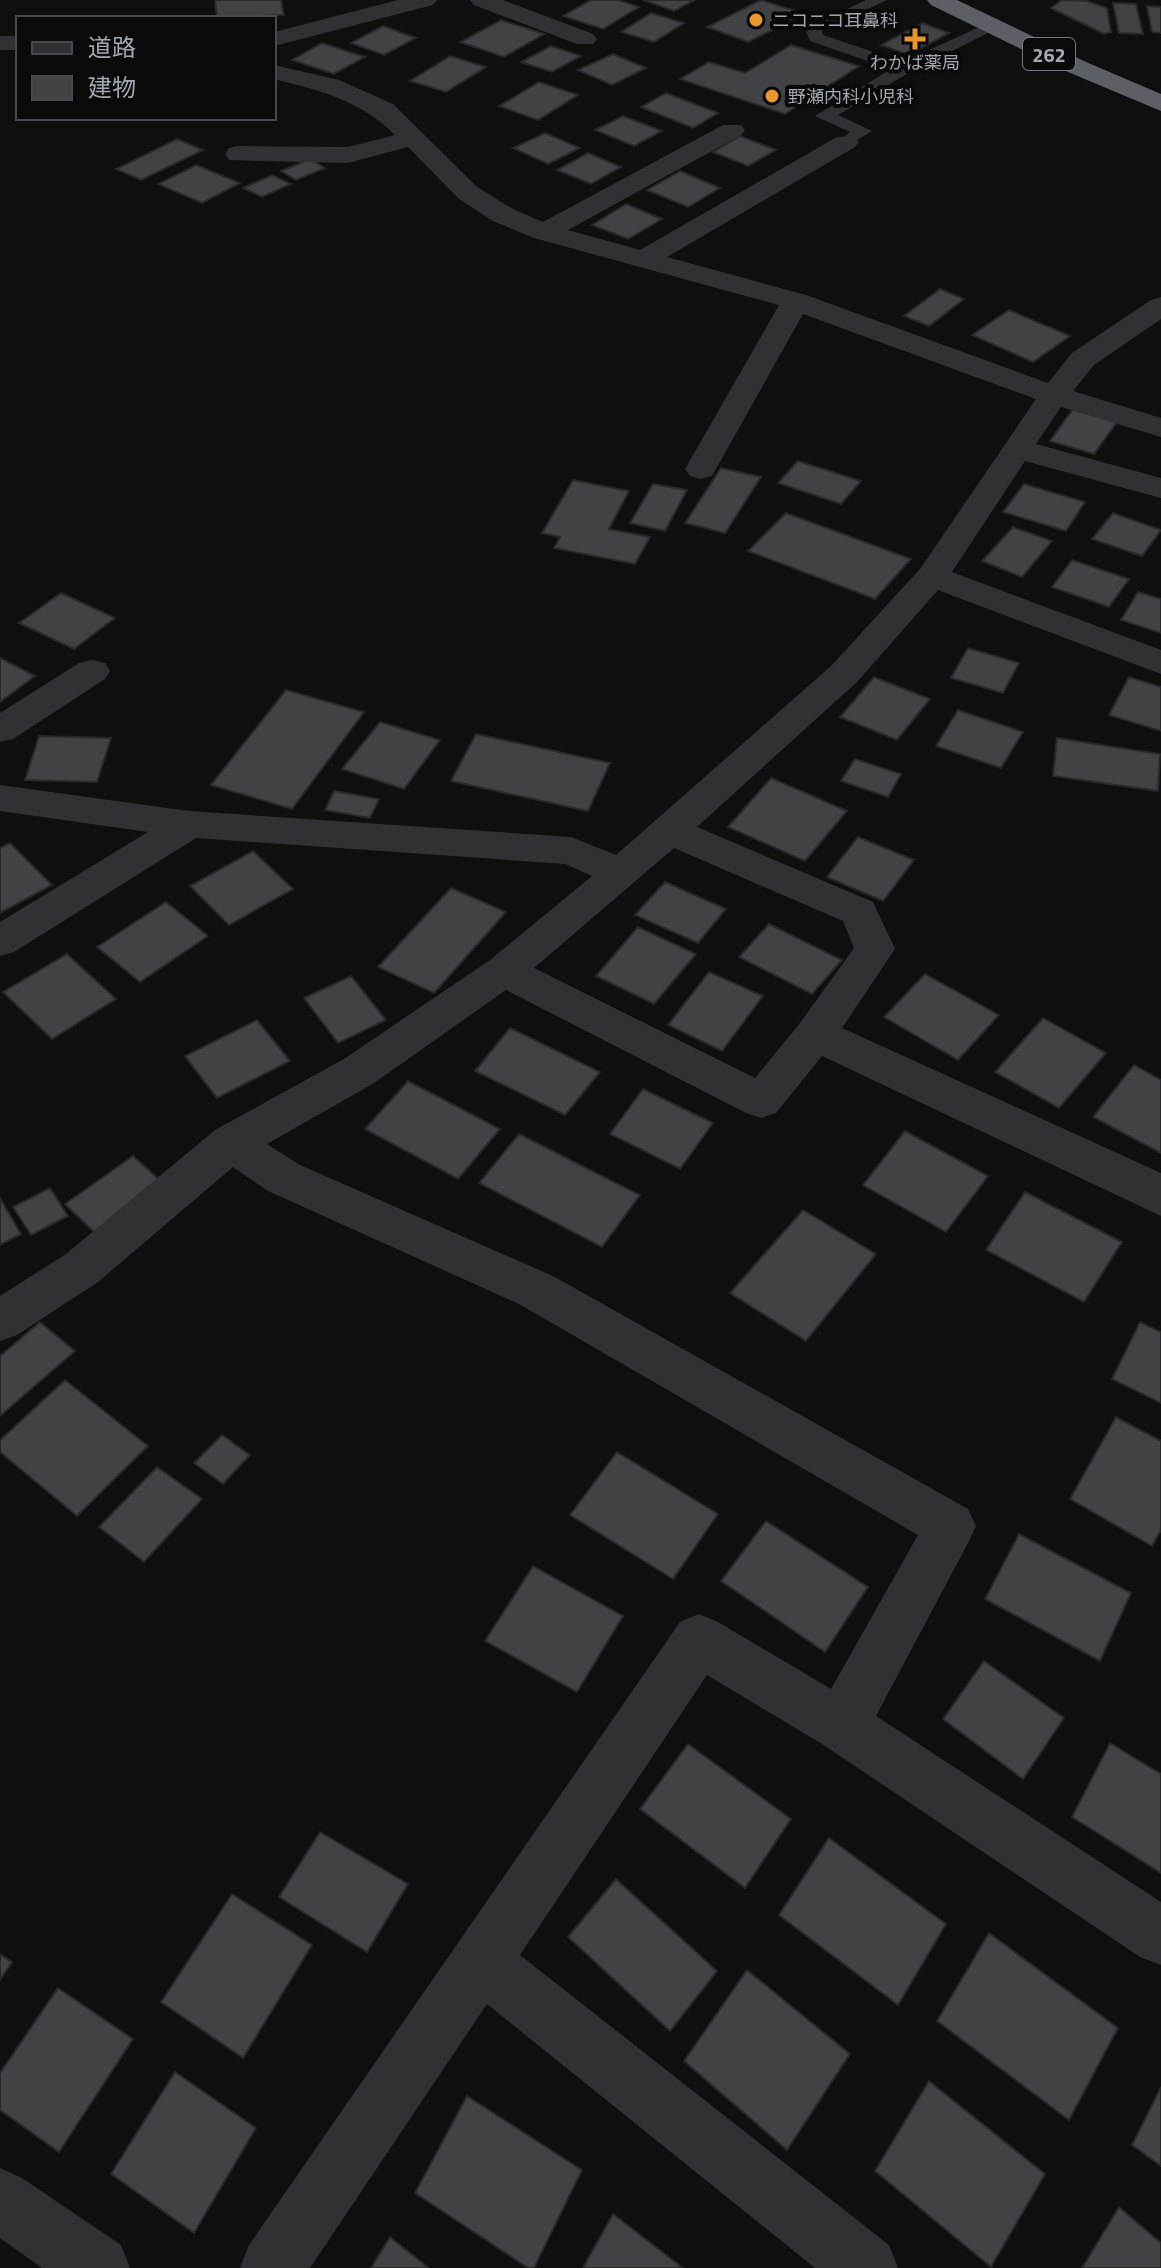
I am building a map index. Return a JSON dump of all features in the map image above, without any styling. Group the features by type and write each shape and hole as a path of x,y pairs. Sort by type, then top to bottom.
{"highway":[{"name":"262","path":"939,0 1161,103"},
{"name":"262","path":"986,0 1161,81"}],"street":[{"path":"276,38 425,0"},
{"path":"482,0 585,39"},
{"path":"276,73 355,94 384,109 468,193 503,215 544,232 796,301 1027,386 1161,428"},
{"path":"544,232 732,130"},
{"path":"238,154 348,155 413,138"},
{"path":"645,258 846,142"},
{"path":"701,469 796,301"},
{"path":"0,1321 82,1268 231,1143 359,1071 504,971 621,873 844,674 932,576 1055,393 1083,359 1161,306"},
{"path":"1019,449 1161,488"},
{"path":"932,576 1161,663"},
{"path":"0,730 92,671"},
{"path":"0,798 189,824 571,851 621,873"},
{"path":"0,941 189,824"},
{"path":"504,971 761,1101 815,1034 875,949 859,912 698,844 670,829"},
{"path":"815,1034 1139,1183 1161,1197"},
{"path":"231,1143 284,1178 536,1290 950,1526 841,1725"},
{"path":"272,2268 699,1640 841,1725 1161,1936"},
{"path":"480,1961 866,2268"},
{"path":"0,2200 98,2268"}],"lane":[{"path":"879,0 813,29 816,38 904,68"},
{"path":"846,142 863,131 824,116 904,68 992,27"}],"building":[{"path":"215,0 281,0 284,15 262,16 217,16"},
{"path":"591,0 618,0 639,7 603,29 563,16"},
{"path":"643,0 695,0 674,11"},
{"name":"ニコニコ耳鼻科","path":"761,0 805,14 748,42 707,27"},
{"path":"1062,0 1087,1 1107,8 1111,32 1104,34 1051,8"},
{"path":"1113,3 1136,4 1143,34 1119,33"},
{"path":"1147,6 1161,7 1161,33 1152,32"},
{"path":"651,13 684,23 654,42 621,32"},
{"path":"501,20 544,34 504,57 460,42"},
{"name":"わかば薬局","path":"922,23 949,33 909,55 881,45"},
{"path":"383,26 416,38 384,55 351,43"},
{"path":"322,43 365,57 334,74 292,60"},
{"name":"野瀬内科小児科","path":"791,45 859,66 785,114 680,79 709,62 745,73"},
{"path":"551,46 581,56 552,72 521,62"},
{"path":"613,54 646,68 612,85 578,70"},
{"path":"450,56 486,67 446,92 410,81"},
{"path":"539,82 578,95 538,120 499,106"},
{"path":"666,93 718,113 693,128 641,107"},
{"path":"623,116 662,131 634,146 595,130"},
{"path":"545,133 580,148 548,164 513,148"},
{"path":"740,136 776,150 748,166 713,152"},
{"path":"177,139 203,150 141,180 116,169"},
{"path":"588,153 621,167 591,184 557,170"},
{"path":"310,159 325,168 296,180 281,171"},
{"path":"196,165 240,183 202,203 158,184"},
{"path":"680,171 720,188 688,207 647,190"},
{"path":"272,175 291,184 262,197 243,188"},
{"path":"626,204 662,219 628,239 592,225"},
{"path":"940,289 964,299 929,326 904,316"},
{"path":"1009,310 1070,336 1033,362 972,335"},
{"path":"1073,409 1117,422 1094,454 1050,441"},
{"path":"798,461 861,481 841,504 778,483"},
{"path":"721,468 761,477 725,533 685,523"},
{"path":"573,480 629,491 609,529 650,537 635,564 554,548 560,537 542,533"},
{"path":"653,484 687,490 665,531 630,523"},
{"path":"1024,484 1085,502 1066,531 1003,512"},
{"path":"786,513 911,559 875,599 748,551"},
{"path":"1113,513 1161,530 1142,556 1092,539"},
{"path":"1013,527 1052,541 1022,577 982,561"},
{"path":"1072,560 1129,579 1109,607 1052,587"},
{"path":"1138,592 1161,599 1161,633 1121,620"},
{"path":"61,593 115,618 74,649 19,623"},
{"path":"968,648 1019,663 1003,693 951,678"},
{"path":"0,658 35,676 0,702"},
{"path":"874,677 930,699 897,740 840,717"},
{"path":"1129,677 1161,687 1161,731 1109,715"},
{"path":"286,690 364,712 292,809 211,785"},
{"path":"958,710 1023,732 1001,768 936,746"},
{"path":"380,722 440,740 404,789 342,769"},
{"path":"476,734 610,763 588,811 451,781"},
{"path":"39,736 111,738 97,782 25,780"},
{"path":"1057,738 1160,754 1158,791 1053,776"},
{"path":"855,759 901,774 888,797 841,781"},
{"path":"771,778 847,811 805,861 728,827"},
{"path":"334,791 379,799 370,818 325,810"},
{"path":"858,837 914,860 883,901 827,877"},
{"path":"10,843 52,885 0,913 0,848"},
{"path":"253,851 293,889 229,925 190,886"},
{"path":"665,882 726,909 698,943 635,915"},
{"path":"451,888 506,912 434,993 378,967"},
{"path":"166,902 208,936 140,982 97,947"},
{"path":"769,924 842,960 812,994 739,957"},
{"path":"638,927 696,954 654,1004 596,976"},
{"path":"67,954 116,999 52,1039 3,992"},
{"path":"709,972 763,996 722,1051 668,1025"},
{"path":"925,974 999,1015 958,1060 884,1017"},
{"path":"351,976 386,1020 338,1043 304,998"},
{"path":"1043,1018 1106,1053 1059,1108 995,1072"},
{"path":"257,1020 290,1061 217,1098 185,1056"},
{"path":"510,1028 600,1072 565,1115 475,1071"},
{"path":"1134,1065 1161,1080 1161,1153 1093,1117"},
{"path":"408,1081 500,1129 458,1179 365,1129"},
{"path":"643,1089 713,1123 680,1169 610,1134"},
{"path":"905,1131 988,1176 946,1232 863,1185"},
{"path":"519,1134 640,1195 602,1247 479,1183"},
{"path":"133,1156 162,1182 94,1232 65,1204"},
{"path":"50,1188 68,1216 31,1235 13,1207"},
{"path":"1025,1192 1122,1242 1084,1302 986,1250"},
{"path":"0,1198 21,1234 0,1245"},
{"path":"803,1210 876,1254 806,1341 730,1293"},
{"path":"40,1322 75,1351 0,1416 0,1356"},
{"path":"1140,1322 1161,1332 1161,1403 1112,1379"},
{"path":"65,1380 148,1446 77,1516 0,1452 0,1440"},
{"path":"1116,1417 1161,1441 1161,1530 1152,1546 1070,1499"},
{"path":"222,1435 250,1455 223,1484 194,1463"},
{"path":"617,1452 718,1514 673,1579 570,1515"},
{"path":"157,1467 202,1499 144,1562 99,1527"},
{"path":"766,1521 868,1587 825,1652 721,1581"},
{"path":"1019,1534 1131,1593 1100,1661 985,1599"},
{"path":"533,1566 623,1616 577,1692 485,1641"},
{"path":"984,1661 1064,1718 1023,1779 943,1719"},
{"path":"1110,1743 1161,1774 1161,1873 1072,1817"},
{"path":"688,1744 791,1819 745,1888 640,1809"},
{"path":"320,1832 408,1884 367,1952 279,1897"},
{"path":"829,1838 946,1924 898,2005 779,1915"},
{"path":"616,1879 717,1971 670,2031 568,1937"},
{"path":"232,1894 312,1945 243,2058 161,2002"},
{"path":"989,1933 1118,2028 1069,2120 937,2021"},
{"path":"0,1954 12,1962 0,1980"},
{"path":"747,1970 850,2054 787,2150 684,2061"},
{"path":"58,1988 133,2039 59,2152 0,2110 0,2073"},
{"path":"175,2072 256,2128 194,2233 111,2174"},
{"path":"929,2081 1045,2174 991,2267 875,2171"},
{"path":"1161,2087 1161,2166 1132,2145"},
{"path":"467,2096 582,2170 534,2268 528,2268 415,2193"},
{"path":"1119,2207 1161,2243 1161,2268 1082,2268"},
{"path":"613,2214 683,2268 583,2268"},
{"path":"390,2237 429,2268 371,2268"}],"place":[{"name":"ニコニコ耳鼻科","path":"756,20"},
{"name":"わかば薬局","path":"915,39"},
{"name":"野瀬内科小児科","path":"772,96"}]}
